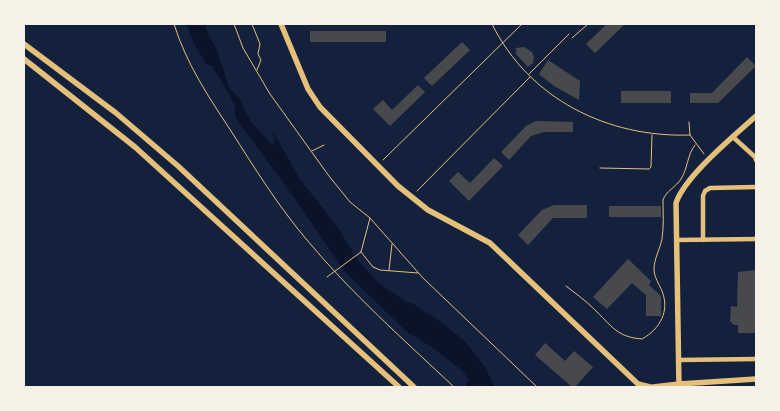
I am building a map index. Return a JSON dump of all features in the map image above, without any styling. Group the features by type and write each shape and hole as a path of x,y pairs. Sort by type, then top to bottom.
{"street":[{"path":"281,24 308,89 320,107 377,165 398,186 428,210 490,243 638,384 652,387 679,386 756,379"},
{"path":"24,44 116,114 178,166 414,387"},
{"path":"24,59 135,147 399,387"},
{"path":"679,386 676,203 680,192 709,160 756,116"},
{"path":"733,137 756,160"},
{"path":"703,240 703,196 705,191 710,188 756,187"},
{"path":"678,240 756,239"},
{"path":"679,360 756,359"}],"path":[{"path":"174,24 179,42 199,80 256,169 306,239 371,310 454,387"},
{"path":"234,24 243,48 270,94 311,152 350,202 370,218 419,273 537,387"},
{"path":"252,24 260,44 258,54 261,60 257,71"},
{"path":"492,24 519,65 542,87 569,107 618,127 660,136 690,136"},
{"path":"377,165 522,24"},
{"path":"572,38 588,24"},
{"path":"411,197 570,34"},
{"path":"689,122 690,136 695,145 709,160"},
{"path":"600,168 649,169 651,167 652,134"},
{"path":"311,152 324,145"},
{"path":"566,286 592,307 610,326 629,338 642,339 659,326 664,316 663,293 655,275 654,267 662,238 663,200 664,195 681,180 691,150 695,145"},
{"path":"327,277 361,252 370,218"},
{"path":"389,271 392,243"},
{"path":"361,252 373,267 380,270 419,273"}],"water":[{"path":"186,24 205,24 217,50 229,87 241,101 253,124 273,146 275,138 270,130 275,135 301,181 337,226 359,262 375,280 406,302 414,304 437,319 465,341 485,367 495,387 467,387 465,382 468,383 469,381 463,371 430,346 407,332 345,272 293,196 235,117 235,106 228,92 212,66 206,64 194,44"}],"building":[{"path":"607,24 625,24 595,53 586,44"},
{"path":"310,31 386,31 386,42 310,42"},
{"path":"462,42 470,50 432,86 424,78"},
{"path":"524,47 532,52 534,57 533,63 528,67 515,53 517,51 516,48"},
{"path":"747,57 756,66 718,103 690,103 690,93 712,93"},
{"path":"548,60 580,81 579,100 554,86 539,74"},
{"path":"418,85 425,92 390,126 373,109 383,100 392,110"},
{"path":"621,91 671,91 671,103 621,103"},
{"path":"536,121 573,122 573,132 544,132 531,136 509,160 501,152 526,126"},
{"path":"494,158 503,166 469,201 449,181 458,172 470,183"},
{"path":"554,205 587,205 587,218 553,218 528,245 518,235 542,210"},
{"path":"609,206 661,206 661,217 609,217"},
{"path":"628,259 651,281 649,285 661,296 661,316 646,316 646,295 632,283 607,309 593,297"},
{"path":"756,270 756,333 738,333 738,325 734,325 730,321 731,306 737,307 738,272"},
{"path":"545,343 565,361 574,351 593,367 575,387 572,387 535,355"}]}
